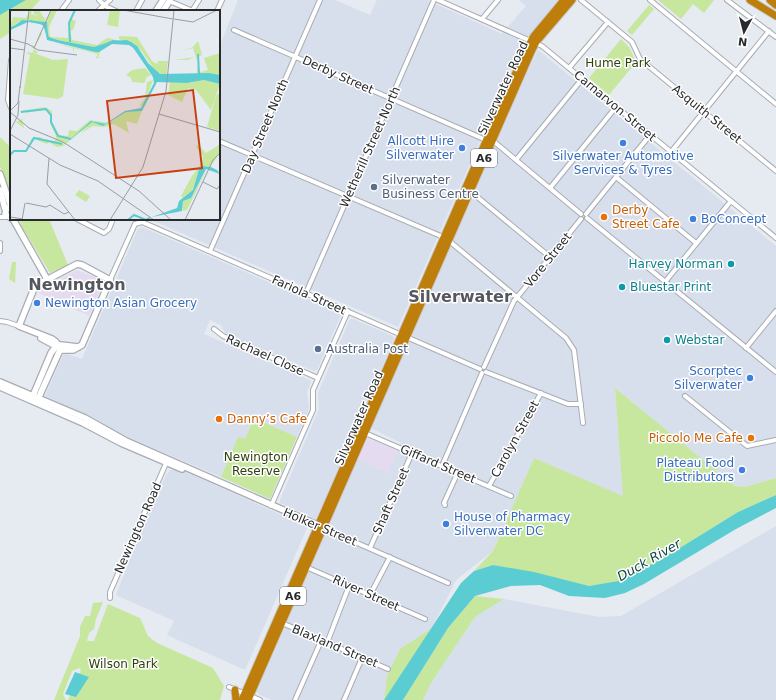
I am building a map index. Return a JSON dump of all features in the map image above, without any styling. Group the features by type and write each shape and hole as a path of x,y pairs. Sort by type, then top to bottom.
{"highway":[{"name":"Silverwater Road","path":"246,697 533,42 564,0"},
{"name":"Silverwater Road","path":"533,42 572,0"},
{"path":"750,0 776,16"},
{"path":"756,0 776,16"},
{"path":"770,0 776,5"},
{"name":"Silverwater Road","path":"446,238 470,191 489,140"},
{"name":"Silverwater Road","path":"246,697 282,623 306,567 320,527 364,432 404,335"},
{"path":"232,688 236,700"}],"street":[{"path":"62,10 70,0"},
{"path":"99,0 105,6 114,10"},
{"path":"99,10 110,0"},
{"path":"137,10 142,0"},
{"path":"168,0 191,10"},
{"path":"157,10 168,0"},
{"path":"164,10 168,0"},
{"path":"194,10 199,0"},
{"path":"217,10 222,0"},
{"name":"Day Street North","path":"210,251 320,0"},
{"name":"Wetherill Street North","path":"306,293 434,0"},
{"name":"Carnarvon Street","path":"438,0 533,42 569,68 776,238"},
{"path":"482,19 498,0"},
{"name":"Asquith Street","path":"581,0 632,42 638,56 703,112 776,171"},
{"path":"650,0 776,104"},
{"path":"727,0 776,37"},
{"path":"569,68 608,22"},
{"name":"Derby Street","path":"234,30 489,140 550,188 581,216"},
{"path":"671,152 769,32"},
{"path":"10,72 8,95 8,103 10,106"},
{"path":"516,160 582,79"},
{"path":"550,188 616,107"},
{"path":"586,216 650,135"},
{"path":"220,141 348,198 446,238 518,297 571,344 574,350 583,423"},
{"path":"0,174 7,213"},
{"path":"616,177 696,243"},
{"path":"0,190 7,213"},
{"path":"470,191 550,258"},
{"path":"666,282 731,201"},
{"path":"581,216 586,216 776,372"},
{"name":"Vore Street","path":"442,466 511,306 550,258 581,216"},
{"path":"11,220 47,279"},
{"path":"79,220 104,233 109,229 113,220"},
{"name":"Fariola Street","path":"107,283 131,232 138,222 145,223 483,370 571,405 580,404"},
{"path":"0,243 0,251"},
{"path":"18,326 35,286 77,264 101,274 107,283 80,346 73,350 59,348"},
{"path":"271,506 313,410 313,392 348,311"},
{"path":"746,348 776,311"},
{"path":"0,322 7,322 38,335 52,339 56,342 59,348"},
{"name":"Rachael Close","path":"214,329 223,336 318,378"},
{"path":"35,398 59,348"},
{"name":"Holker Street","path":"0,382 167,461 448,582"},
{"name":"Holker Street","path":"0,387 35,398"},
{"name":"Carolyn Street","path":"489,486 541,393"},
{"path":"685,396 747,446 776,440"},
{"name":"Giffard Street","path":"364,432 511,496"},
{"name":"Shaft Street","path":"370,548 412,453"},
{"name":"Newington Road","path":"110,598 110,592 167,461"},
{"path":"445,505 444,503 458,472"},
{"path":"370,595 390,557"},
{"name":"River Street","path":"306,567 425,619"},
{"path":"327,643 349,586"},
{"name":"Blaxland Street","path":"282,623 388,669"},
{"path":"295,700 321,641"},
{"path":"344,700 362,658"},
{"path":"232,688 246,697 260,700"}],"shaded area":[{"path":"238,0 335,0 370,15 377,0 427,0 502,34 526,6 519,0 558,0 523,43 398,327 151,220 220,220 220,45"},
{"path":"538,50 776,246 776,478 745,487 735,486 615,388 624,497 534,458 493,551 456,580 432,628 400,649 387,676 384,700 272,700 258,694 257,691 358,459 388,473 401,443 371,428"},
{"path":"142,227 340,313 341,315 317,370 314,371 225,333 221,325 210,320 204,334 310,380 311,382 307,392 309,408 297,437 254,418 245,440 238,437 221,477 116,432 96,419 45,396 63,355 67,354 82,359 138,229"},
{"path":"77,270 104,281 89,316 37,292 38,290"},
{"path":"350,319 393,336 394,339 316,519 280,503 280,500 319,409 318,393"},
{"path":"368,438 398,451 388,473 358,459"},
{"path":"179,469 306,526 307,528 245,670 167,635 174,621 116,595 143,526 166,475 170,470"},
{"path":"776,526 776,700 423,700 431,683 475,617 504,599 599,617 621,616"}],"green space":[{"path":"26,0 40,0 31,10 10,10 10,33 0,39 0,15"},
{"path":"658,0 714,0 704,13 693,4 681,19"},
{"path":"649,5 654,9 632,35 627,31"},
{"name":"Hume Park","path":"621,39 629,47 636,62 609,95 589,78"},
{"path":"0,137 10,147 10,197 0,166"},
{"path":"20,220 49,220 68,265 50,273 21,225"},
{"path":"12,262 16,262 15,283 9,279"},
{"path":"615,388 735,486 745,487 776,478 776,495 738,512 662,559 618,581 589,586 493,565 474,571 493,551 534,458 623,496"},
{"name":"Newington Reserve","path":"254,418 297,437 270,499 221,477 238,437 245,439"},
{"path":"475,596 504,599 475,617 431,683 423,700 403,700 448,628"},
{"name":"Wilson Park","path":"103,602 96,619 94,629 89,633 87,641 94,641 108,604 140,618 148,636 157,643 213,668 224,686 220,700 68,700 81,670 79,668 72,671 63,694 66,700 54,700 80,636 80,627 85,616 90,616 93,603"},
{"path":"432,628 384,700 387,676 400,649"}],"water":[{"path":"0,0 26,0 0,15"},
{"name":"Duck River","path":"776,495 776,508 736,529 644,584 625,593 605,598 569,596 540,585 511,586 475,596 448,628 403,700 384,700 461,583 474,571 493,565 534,572 589,586 618,581 662,559 738,512"},
{"path":"75,672 89,677 76,697 65,694"}],"place":[{"name":"Silverwater Automotive Services & Tyres","path":"623,143"},
{"name":"Allcott Hire Silverwater","path":"462,148"},
{"name":"Silverwater Business Centre","path":"374,187"},
{"name":"Derby Street Cafe","path":"604,217"},
{"name":"BoConcept","path":"693,219"},
{"name":"Harvey Norman","path":"731,264"},
{"name":"Bluestar Print","path":"622,287"},
{"name":"Newington Asian Grocery","path":"37,303"},
{"name":"Webstar","path":"667,340"},
{"name":"Australia Post","path":"318,349"},
{"name":"Scorptec Silverwater","path":"750,378"},
{"name":"Danny’s Cafe","path":"219,419"},
{"name":"Piccolo Me Cafe","path":"751,438"},
{"name":"Plateau Food Distributors","path":"742,470"},
{"name":"House of Pharmacy Silverwater DC","path":"446,524"}],"district":[{"name":"Newington","path":"77,284"},
{"name":"Silverwater","path":"460,296"}]}
